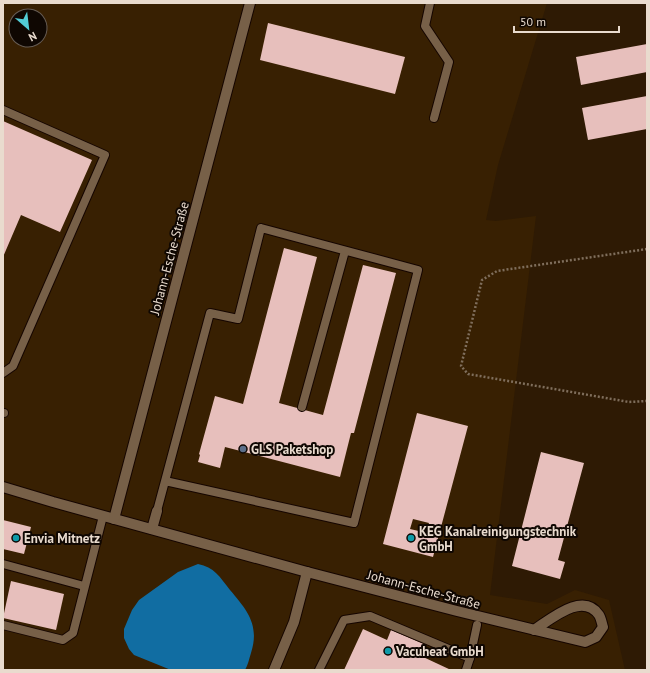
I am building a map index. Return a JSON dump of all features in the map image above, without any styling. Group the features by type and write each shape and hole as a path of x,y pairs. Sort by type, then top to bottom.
{"street":[{"name":"Johann-Esche-Straße","path":"114,519 250,3"},
{"name":"Johann-Esche-Straße","path":"3,486 53,502 478,621 534,630 585,642 596,637 603,627 599,616 589,606 576,606 563,611 534,630"},
{"path":"152,529 157,511"},
{"path":"274,670 294,622 307,572"}],"lane":[{"path":"430,3 425,26 449,62 434,118"},
{"path":"3,110 105,155 13,366 3,373"},
{"path":"157,511 165,481 210,313 238,319 261,228 418,270 354,523 165,481"},
{"path":"302,407 344,251"},
{"path":"3,625 63,640 73,633 103,516"},
{"path":"3,564 84,586"},
{"path":"319,670 344,620 370,616 470,658"},
{"path":"466,670 478,621"}],"path":[{"path":"647,249 497,271 482,280 461,366 468,374 629,402 647,400"}],"shaded area":[{"path":"3,3 547,3 498,165 486,220 496,221 536,216 490,595 547,604 575,590 609,600 625,670 3,670"}],"water":[{"path":"198,564 204,565 216,573 242,604 250,618 254,634 253,643 245,670 171,670 134,655 129,649 124,638 124,629 132,610 139,600 178,572"}],"building":[{"path":"268,23 405,57 395,94 260,60"},
{"path":"647,44 647,72 581,85 576,57"},
{"path":"647,96 647,129 588,140 582,108"},
{"path":"3,121 92,160 60,232 21,215 3,257"},
{"path":"284,248 317,257 279,403 323,415 363,265 396,273 354,433 351,433 340,477 225,447 220,468 198,462 215,396 243,404"},
{"path":"417,413 468,426 433,557 383,544","holes":["413,519 429,523 427,529 424,528 423,532 410,529"]},
{"path":"541,452 584,463 558,560 565,562 560,579 512,566"},
{"name":"Envia Mitnetz","path":"3,520 31,527 24,554 3,549"},
{"path":"11,581 64,594 56,630 3,618"},
{"name":"Vacuheat GmbH","path":"363,629 387,640 391,630 426,645 421,656 451,670 344,670"}],"place":[{"name":"GLS Paketshop","path":"243,449"},
{"name":"Envia Mitnetz","path":"16,538"},
{"name":"KEG Kanalreinigungstechnik GmbH","path":"411,538"},
{"name":"Vacuheat GmbH","path":"388,651"}]}
